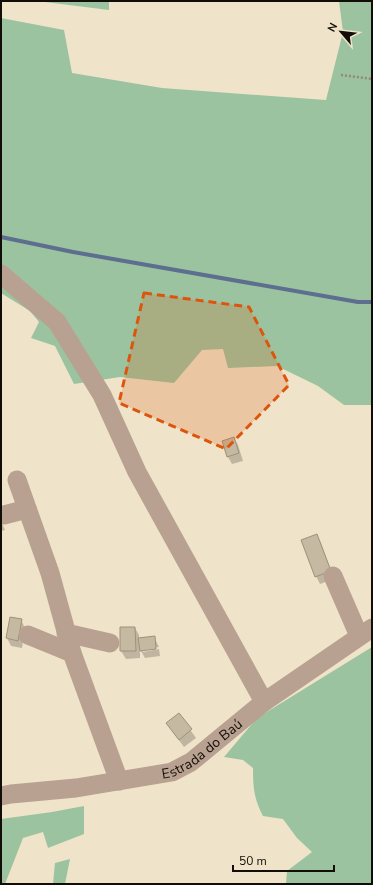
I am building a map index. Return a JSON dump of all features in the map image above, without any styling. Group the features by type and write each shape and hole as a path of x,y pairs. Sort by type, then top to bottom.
{"street":[{"path":"1,274 57,322 86,368 102,395 137,472 264,702"},
{"path":"17,480 50,573 72,653 119,781"},
{"path":"4,515 27,509"},
{"path":"333,576 366,632"},
{"name":"Estrada do Baú","path":"4,791 76,788 172,772 191,762 264,702 366,632"},
{"path":"66,633 110,643"},
{"path":"28,635 72,653"}],"path":[{"path":"341,75 372,79"}],"highlighted area":[{"path":"144,293 249,307 289,385 226,449 119,403"}],"green space":[{"path":"37,1 109,1 109,10"},
{"path":"339,1 372,1 372,405 344,405 318,386 277,366 228,368 223,349 202,350 174,383 120,377 74,384 55,346 31,338 39,322 30,311 1,293 1,18 64,30 72,73 162,88 326,100 343,32"},
{"path":"372,647 372,884 286,884 287,871 312,852 297,838 283,819 263,816 255,793 253,768 243,760 224,757 257,718"},
{"path":"84,806 84,834 48,848 43,832 23,838 5,884 1,884 1,819"},
{"path":"70,859 65,884 53,884 55,863"}],"building":[{"path":"234,437 239,453 227,457 222,441"},
{"path":"317,534 331,571 315,577 301,540"},
{"path":"10,617 22,619 18,641 6,638"},
{"path":"120,627 135,627 136,651 120,651"},
{"path":"155,636 156,649 140,651 138,638"},
{"path":"179,713 192,729 179,740 166,723"}],"waterway":[{"path":"1,237 73,252 358,302 372,302"}]}
